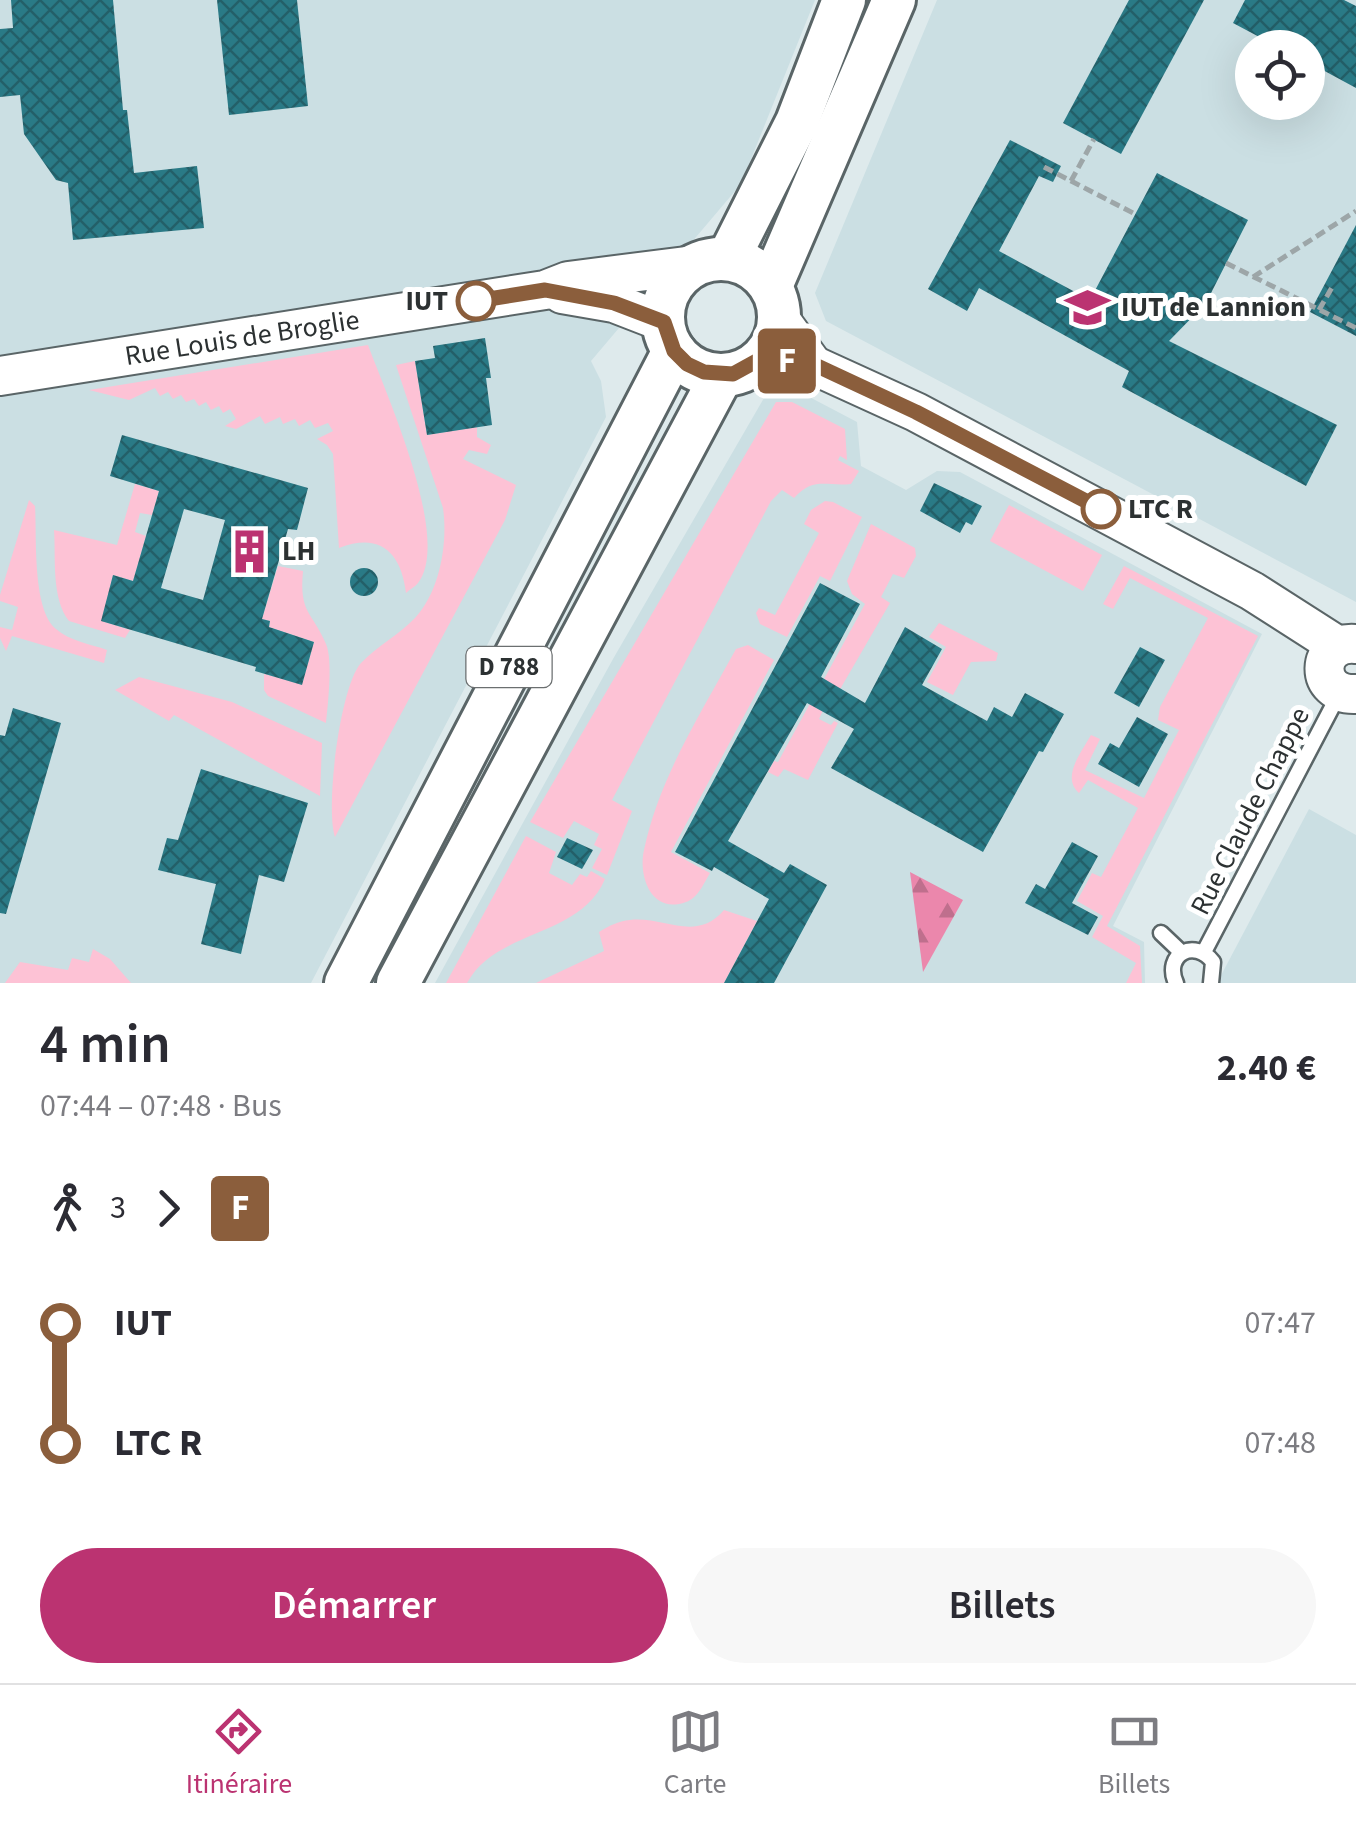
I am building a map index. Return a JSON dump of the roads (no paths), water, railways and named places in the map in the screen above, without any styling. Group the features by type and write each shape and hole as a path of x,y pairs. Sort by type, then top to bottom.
{"main road":[{"path":"844,0 797,122 711,262 670,289 664,305 669,337 687,364 704,372 722,375 744,370 762,358 775,340 775,302 894,0"},
{"path":"859,85 880,0"},
{"path":"711,262 752,268 775,302"},
{"name":"D 788","path":"346,983 669,337"},
{"name":"D 788","path":"398,983 722,375"}],"street":[{"name":"Rue Louis de Broglie","path":"0,376 711,262"},
{"name":"Rue Louis de Broglie","path":"545,290 614,303 669,337"},
{"path":"775,302 813,364"},
{"path":"762,358 813,364 916,412 1252,590 1347,645 1327,658 1324,666 1328,682 1348,693"}],"lane":[{"name":"Rue Claude Chappe","path":"1204,952 1348,693"},
{"path":"1161,933 1181,952"},
{"path":"1176,983 1172,964 1181,952 1196,949 1213,962 1211,983"}],"place":[{"name":"IUT","path":"476,301"},
{"name":"IUT de Lannion","path":"1088,307"},
{"name":"LTC R","path":"1101,509"},
{"name":"LH","path":"249,551"}]}
